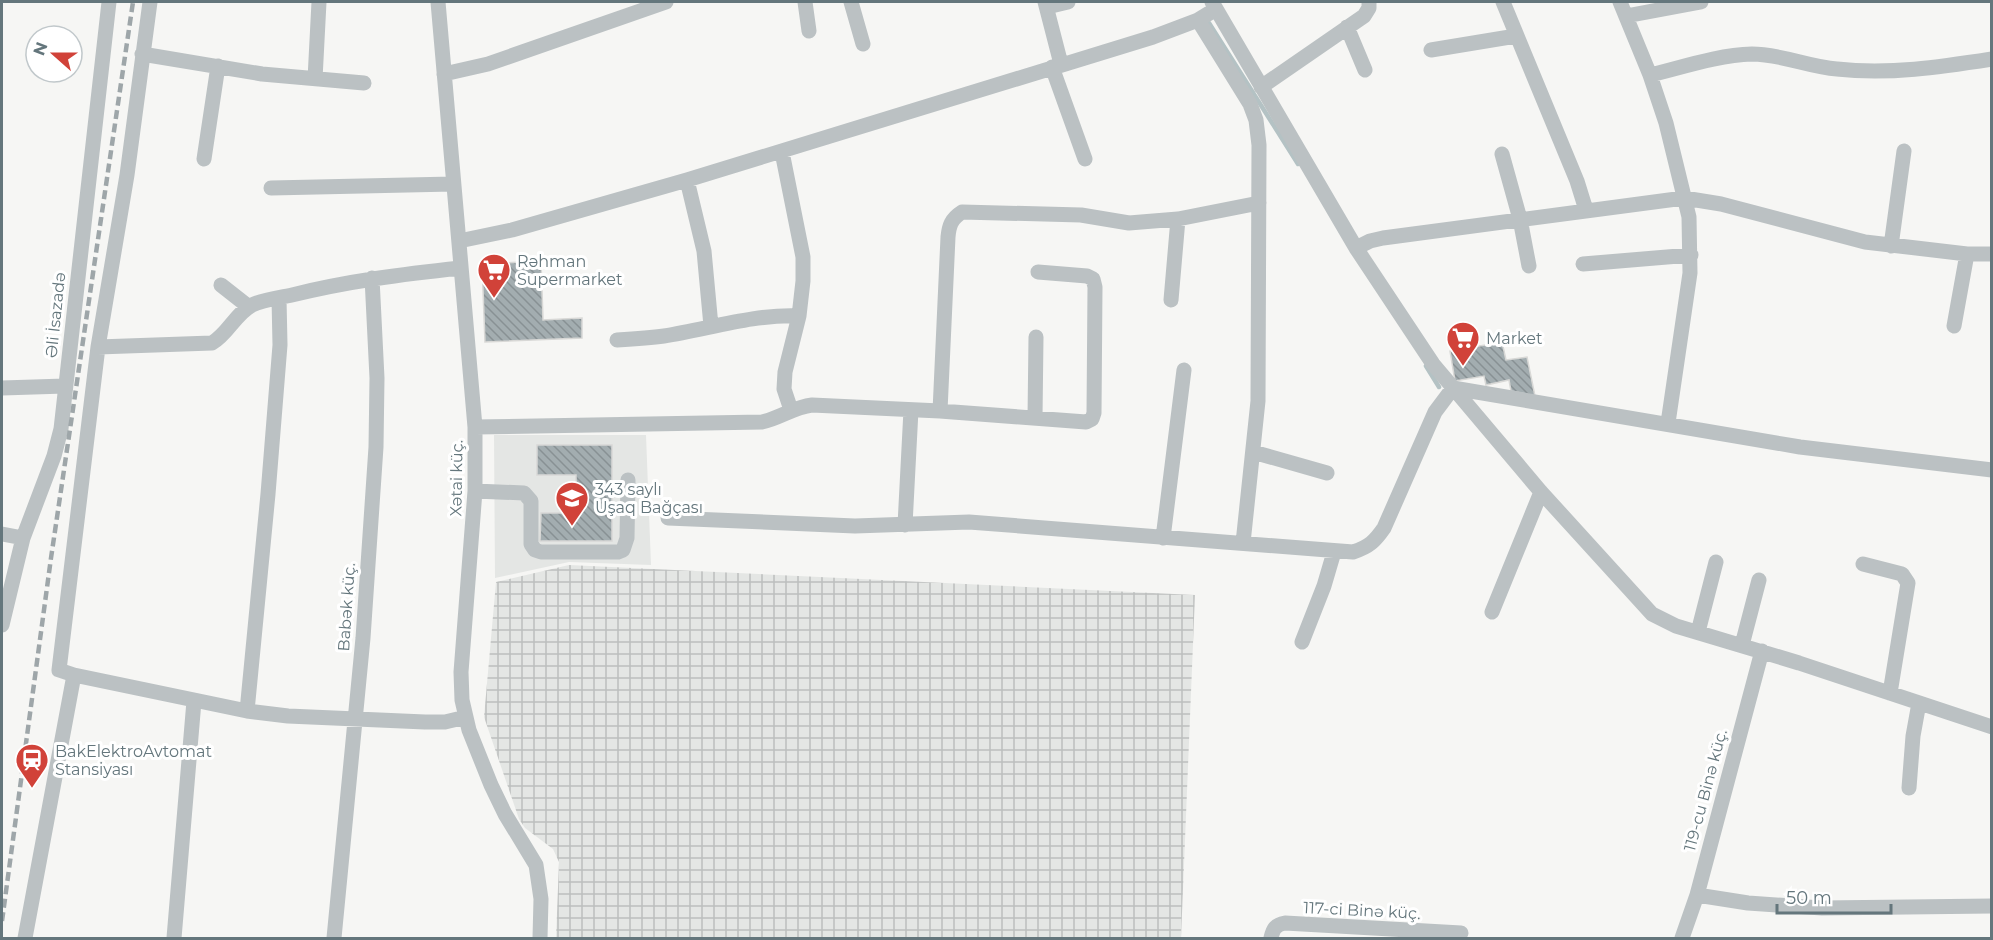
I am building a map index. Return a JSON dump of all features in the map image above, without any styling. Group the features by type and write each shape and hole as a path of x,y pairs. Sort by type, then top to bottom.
{"street":[{"name":"Əli İsazadə","path":"2,625 22,538 54,456 61,429 110,2"},
{"path":"150,2 127,175 98,347 58,670 247,711 288,716 435,722 466,717"},
{"path":"315,79 319,2"},
{"name":"Xətai küç.","path":"438,2 475,427 475,491 461,679 466,717 478,756 505,814 536,865 542,899 540,939"},
{"path":"444,74 488,64 666,2"},
{"path":"805,2 809,31"},
{"path":"851,2 862,44"},
{"path":"1068,2 1046,4 1057,66 1085,159"},
{"path":"1261,87 1364,16 1369,8 1369,2"},
{"path":"1503,2 1577,181 1586,210"},
{"path":"1620,2 1650,75 1666,123 1689,218 1690,273 1668,423"},
{"path":"1626,16 1701,2"},
{"path":"459,241 512,230 687,180 1153,37 1198,20 1214,5 1356,248 1433,364 1541,492 1652,614 1676,626 1761,651 1992,727"},
{"path":"1198,20 1250,104 1256,120 1259,145 1260,364 1243,543"},
{"path":"1347,27 1365,70"},
{"path":"1431,50 1516,36"},
{"path":"142,54 262,74 364,83"},
{"path":"1650,75 1726,57 1752,54 1771,55 1814,67 1841,70 1939,68 1992,58"},
{"path":"204,159 218,66"},
{"path":"1891,246 1904,151"},
{"path":"782,152 803,257 799,316 785,372 784,389 791,410"},
{"path":"1502,154 1520,219 1529,266"},
{"path":"687,180 704,251 711,326"},
{"path":"271,188 453,184"},
{"path":"1356,248 1383,238 1684,198 1720,204 1865,242 1967,254 1992,254"},
{"path":"940,411 948,237 950,225 955,216 971,211 1081,215 1129,223 1178,219 1259,202"},
{"path":"1171,300 1178,219"},
{"path":"1954,326 1967,254"},
{"path":"1583,264 1691,255"},
{"path":"98,347 212,343 221,338 249,307 255,304 326,286 372,278 461,268"},
{"path":"475,427 762,422 777,418 791,410 812,405 940,411 1086,422 1092,420 1094,413 1095,288 1093,279 1087,276 1038,272"},
{"name":"Babək küç.","path":"334,939 356,720 376,447 377,378 372,278"},
{"path":"221,285 249,307"},
{"path":"247,711 280,345 279,298"},
{"path":"617,340 665,336 776,316 799,316"},
{"path":"1035,418 1036,337"},
{"path":"1163,538 1184,370"},
{"path":"2,387 65,386"},
{"path":"1453,388 1800,447 1992,470"},
{"path":"668,518 855,526 969,522 1353,552 1375,542 1384,528 1435,412 1453,388"},
{"path":"905,525 911,410"},
{"path":"1253,452 1327,473"},
{"path":"475,491 524,493 529,496 531,544 535,550 541,552 618,552 623,550 627,538 628,480"},
{"path":"1492,612 1541,492"},
{"path":"2,534 22,538"},
{"path":"1302,642 1324,586 1334,552"},
{"path":"1698,632 1716,562"},
{"path":"1863,564 1902,574 1908,583 1890,693"},
{"path":"1742,645 1759,580"},
{"name":"119-cu Binə küç.","path":"1682,939 1696,895 1761,651"},
{"path":"25,939 74,675"},
{"path":"174,939 194,700"},
{"path":"1909,788 1913,736 1919,703"},
{"path":"1696,895 1748,903 1822,908 1992,906"},
{"name":"117-ci Binə küç.","path":"1271,939 1273,930 1285,923 1461,933"}],"shaded area":[{"name":"343 saylı Uşaq Bağçası","path":"494,435 646,435 651,565 569,562 495,578"},
{"path":"569,565 1195,595 1181,938 556,938 559,862 553,849 525,828 519,819 484,717 496,582"}],"building":[{"path":"541,261 543,320 582,318 582,338 485,342 482,264"},
{"path":"1502,342 1506,360 1527,357 1535,396 1511,391 1509,380 1486,385 1484,376 1455,381 1450,351"},
{"path":"537,445 612,445 612,541 540,541 541,513 576,513 576,475 537,475"}],"waterway":[{"path":"1209,23 1298,164"},
{"path":"1426,366 1439,387"}],"railway":[{"path":"2,921 51,558 133,2"}],"place":[{"name":"Rəhman Supermarket","path":"494,299"},
{"name":"Market","path":"1463,367"},
{"name":"343 saylı Uşaq Bağçası","path":"572,527"},
{"name":"BakElektroAvtomat Stansiyası","path":"32,789"}]}
